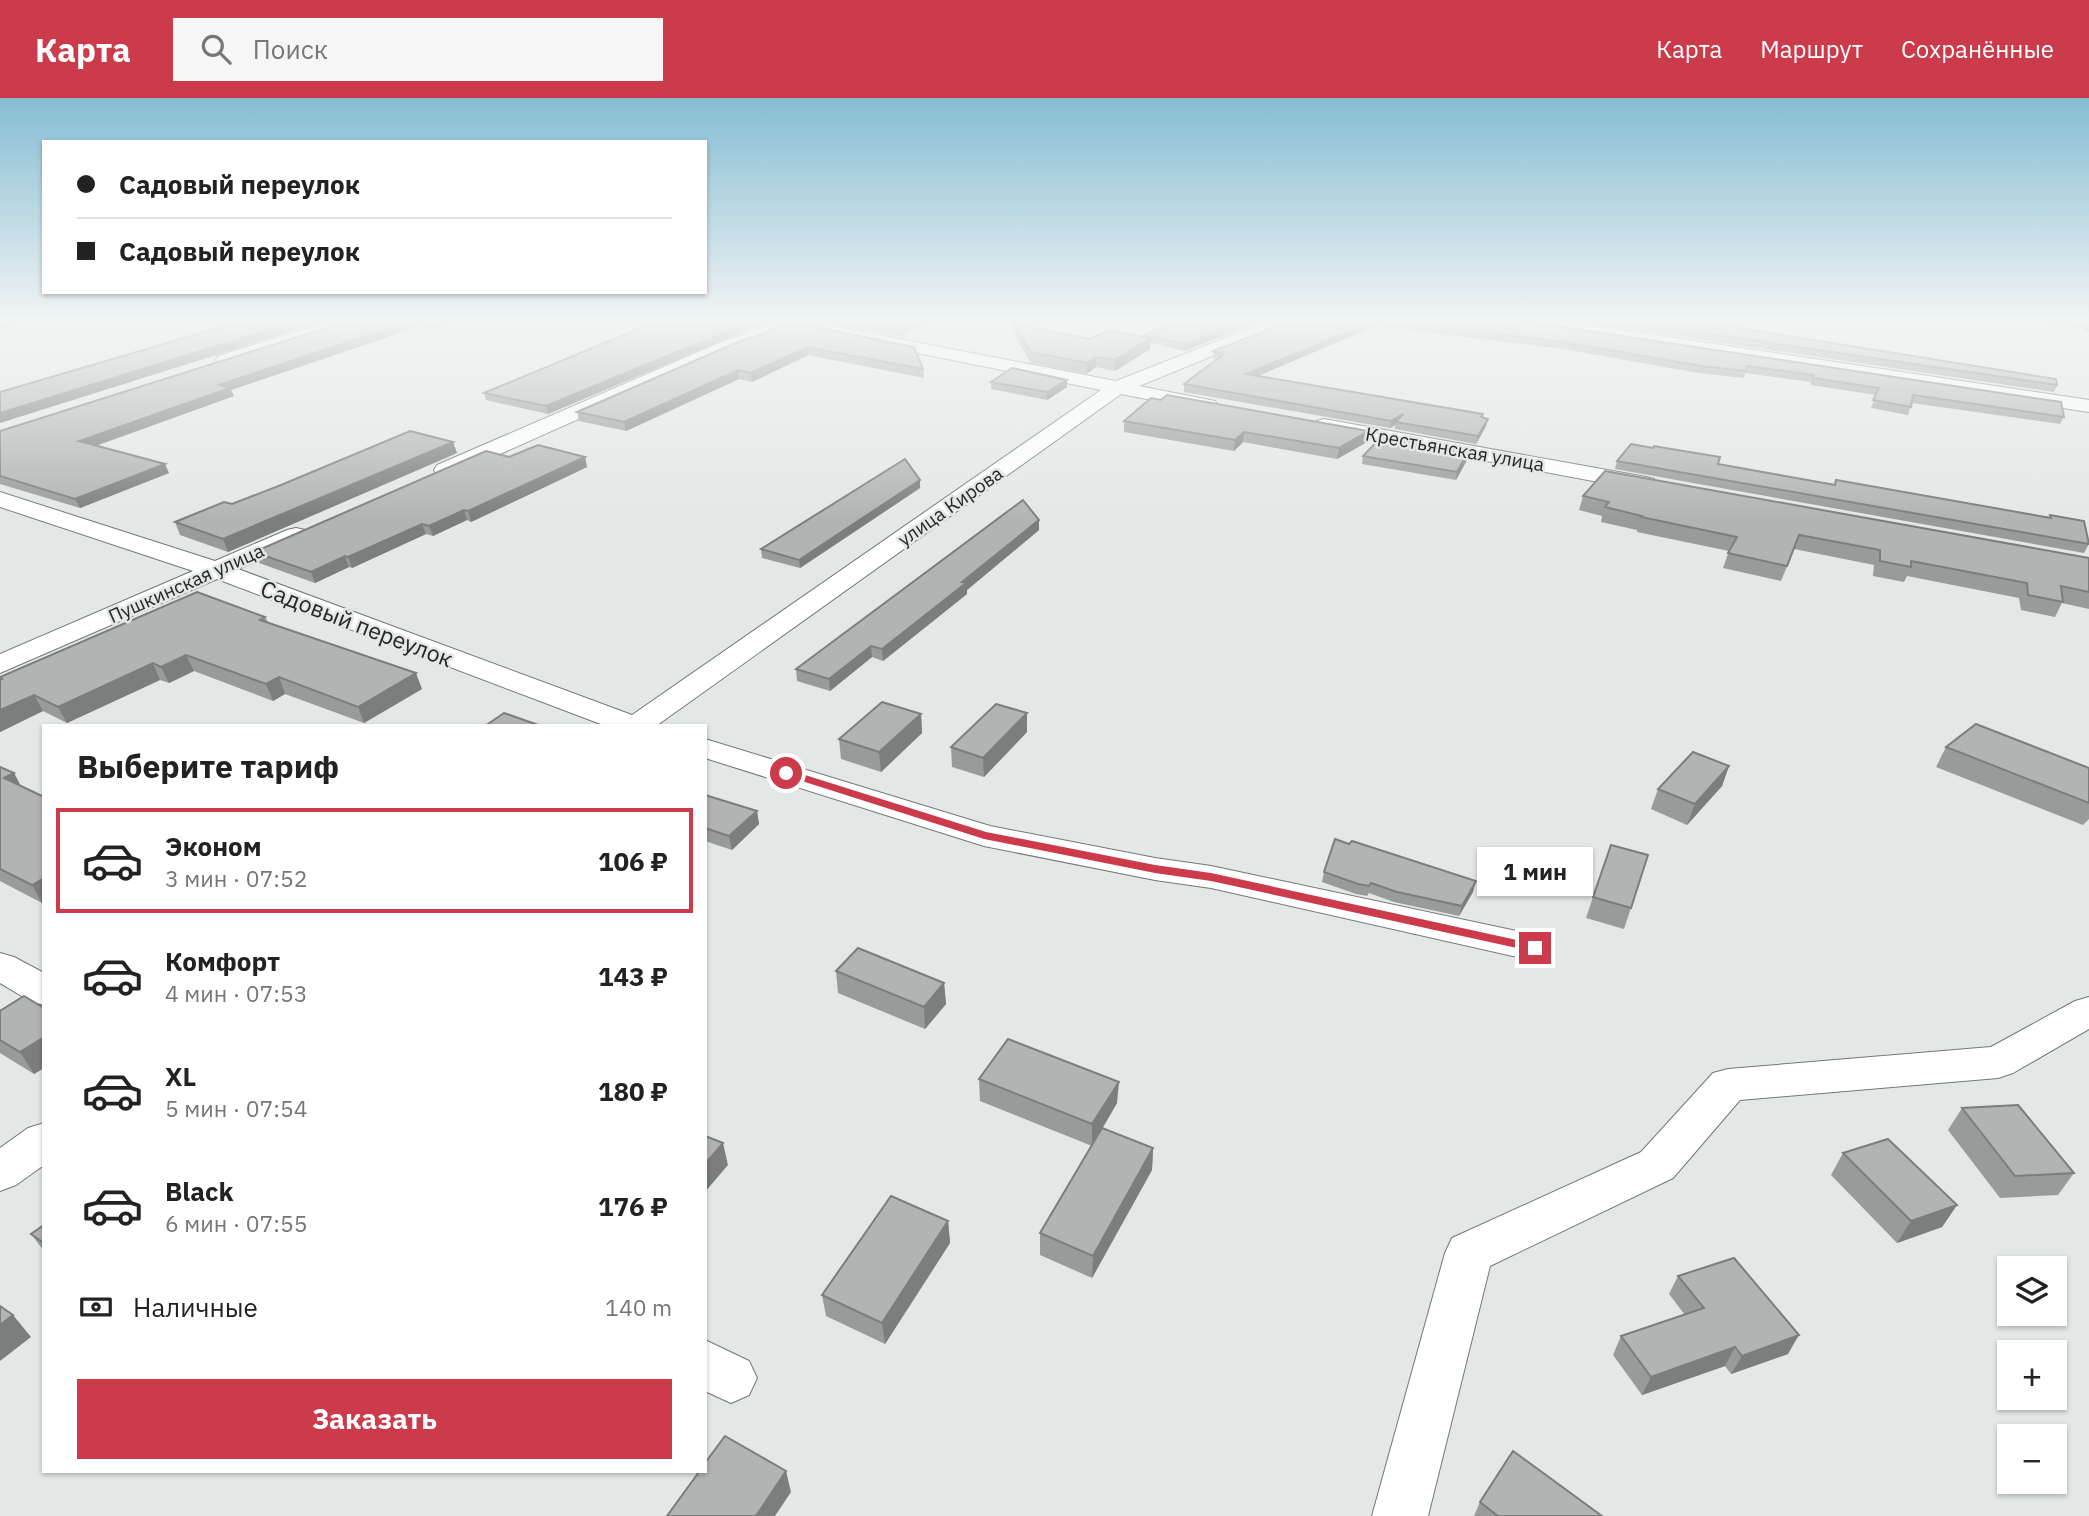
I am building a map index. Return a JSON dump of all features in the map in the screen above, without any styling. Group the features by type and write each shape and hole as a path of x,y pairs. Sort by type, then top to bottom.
{"street":[{"path":"420,481 634,387"},
{"path":"1112,387 1226,408"},
{"path":"1965,387 2089,406"},
{"name":"улица Кирова","path":"638,724 1116,388"},
{"name":"Крестьянская улица","path":"1308,423 1664,487"},
{"name":"Садовый переулок","path":"0,499 216,570 630,724"},
{"name":"Пушкинская улица","path":"0,664 318,525"},
{"path":"707,749 984,835 1155,869 1211,877 1535,948"},
{"path":"0,966 42,990"},
{"path":"1400,1516 1469,1253 1657,1165 1728,1085 1998,1062 2089,1011"},
{"path":"0,1172 42,1142"}],"building":[{"path":"16,387 83,387 0,413 0,392"},
{"path":"139,387 230,388 79,441 165,464 75,499 0,476 0,431"},
{"path":"498,387 592,387 546,406 484,393"},
{"path":"634,387 700,387 624,422 577,412"},
{"path":"1020,387 1055,387 1047,392"},
{"path":"1202,387 1324,387 1483,414 1481,417 1488,419 1478,436 1396,422 1403,414 1391,421"},
{"path":"1874,387 1962,387 2061,402 2064,417 1913,395 1911,407 1873,400 1879,388"},
{"path":"1167,395 1368,431 1339,448 1244,432 1235,440 1124,421 1151,398 1161,400"},
{"path":"410,431 453,442 223,539 175,522 224,502 232,504"},
{"path":"1381,437 1468,452 1457,472 1363,456"},
{"path":"1631,444 1720,457 1718,464 1835,485 1836,480 2051,518 2050,515 2084,521 2089,544 1617,461"},
{"path":"538,445 585,457 468,511 464,510 429,526 422,524 311,572 254,552 486,451 509,457"},
{"path":"905,459 920,480 799,560 761,549"},
{"path":"1605,471 2089,558 2089,592 2061,586 2063,602 2028,595 2027,583 1911,561 1911,567 1880,561 1880,550 1799,535 1787,566 1728,553 1737,537 1641,517 1605,507 1609,502 1583,496"},
{"path":"1023,500 1039,520 962,582 966,583 882,649 871,646 829,679 796,669"},
{"path":"197,592 265,617 260,620 416,673 358,707 279,677 266,684 186,655 161,667 153,663 58,707 34,695 0,710 0,677"},
{"path":"882,702 921,714 879,752 839,739"},
{"path":"996,704 1027,713 983,758 951,747"},
{"path":"504,713 535,724 488,724"},
{"path":"1976,724 2089,768 2089,803 1946,747"},
{"path":"1693,752 1729,766 1695,804 1658,789"},
{"path":"0,767 14,773 4,778 42,796 42,879 32,885 0,869"},
{"path":"707,796 757,811 729,836 707,829"},
{"path":"1335,839 1349,844 1352,841 1476,881 1462,906 1397,892 1371,883 1369,886 1358,884 1324,872"},
{"path":"1611,845 1648,855 1631,908 1593,897"},
{"path":"858,948 944,983 924,1007 836,971"},
{"path":"24,996 42,1007 42,1038 20,1052 0,1040 0,1011"},
{"path":"1008,1039 1119,1082 1092,1124 979,1079"},
{"path":"2018,1105 2074,1173 2015,1176 1962,1108"},
{"path":"1102,1128 1153,1148 1093,1256 1040,1233"},
{"path":"707,1137 723,1143 707,1162"},
{"path":"1888,1139 1957,1205 1911,1221 1843,1153"},
{"path":"891,1196 948,1221 882,1323 822,1295"},
{"path":"42,1226 42,1242 31,1234"},
{"path":"1734,1258 1799,1335 1742,1356 1735,1347 1651,1377 1621,1336 1704,1308 1678,1276"},
{"path":"0,1306 13,1315 0,1325"},
{"path":"725,1436 786,1471 756,1516 667,1516 698,1473 707,1473 707,1460"},
{"path":"1513,1451 1602,1516 1498,1516 1480,1502"}],"route":[{"path":"786,773 984,835 1155,869 1211,877 1535,948"}]}
